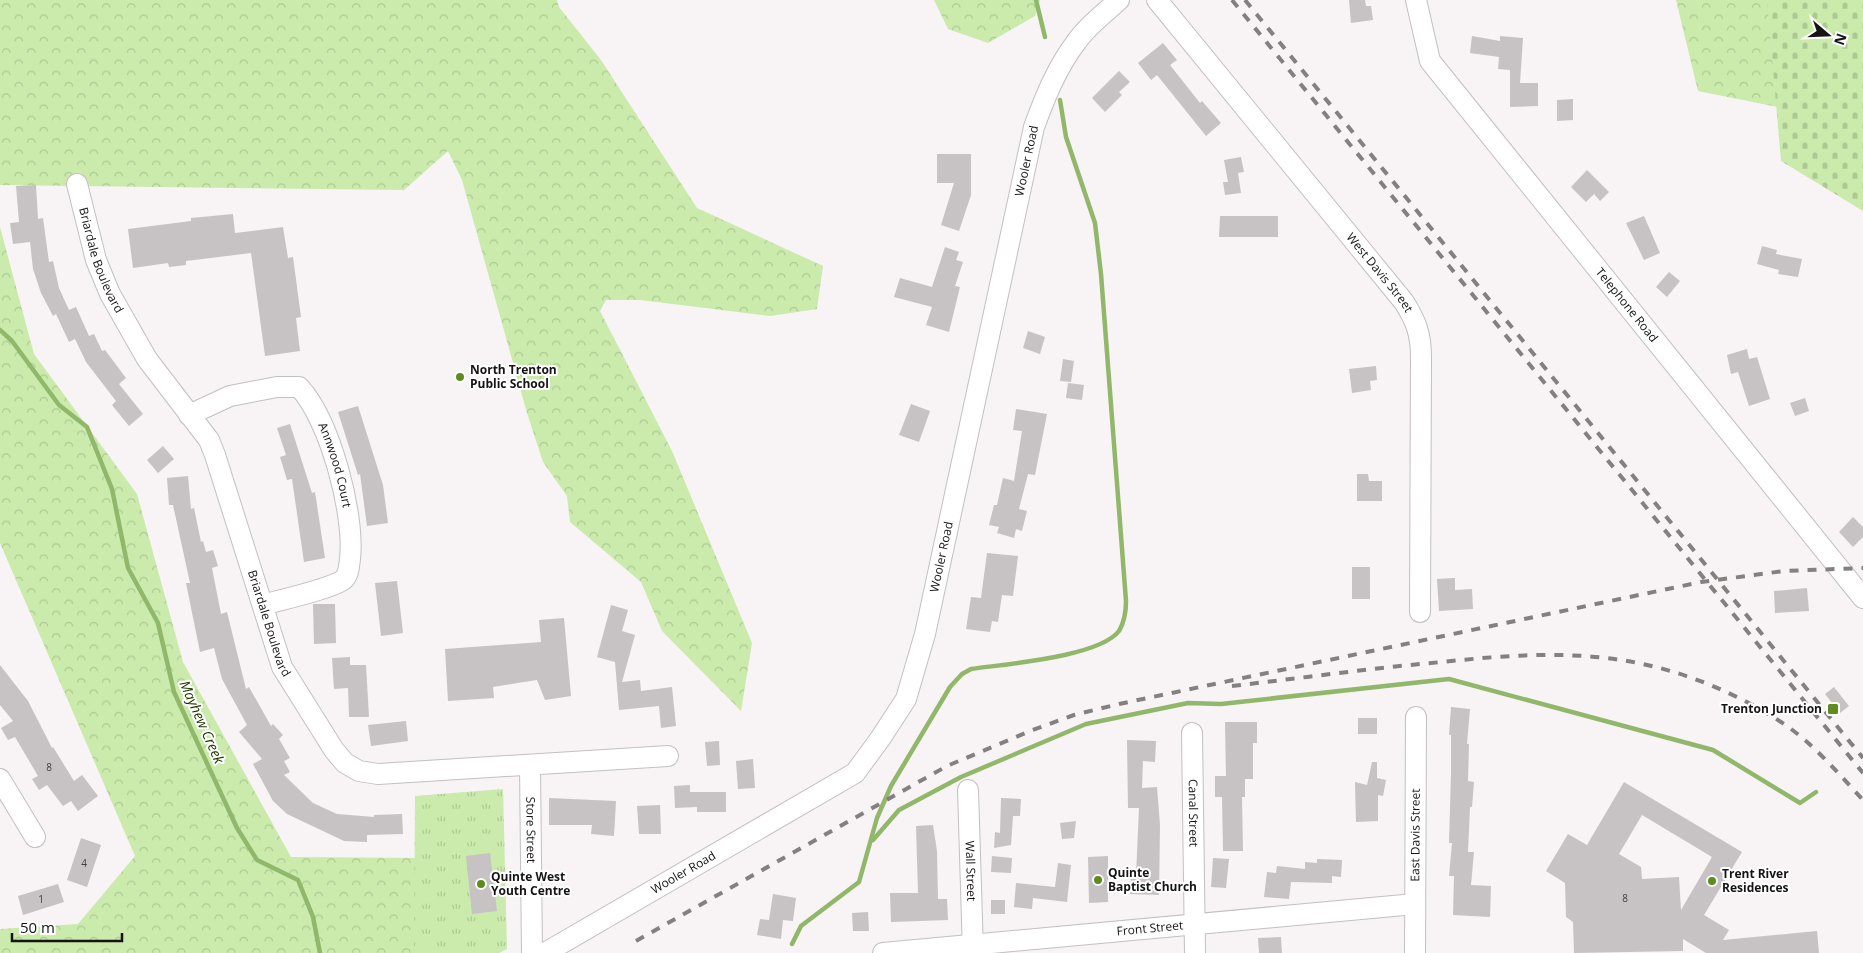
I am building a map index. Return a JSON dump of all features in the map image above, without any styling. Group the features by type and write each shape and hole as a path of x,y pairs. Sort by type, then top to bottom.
{"street":[{"name":"Wooler Road","path":"545,953 854,774 898,712 913,680 925,634 1034,127 1049,88 1064,60 1088,28 1119,0"},
{"name":"West Davis Street","path":"1157,0 1404,302 1415,320 1421,337 1420,612"},
{"name":"Telephone Road","path":"1416,0 1430,61 1863,598"},
{"name":"Briardale Boulevard","path":"77,184 96,260 110,294 147,359 208,440 215,455 282,667 334,750 345,763 359,771 378,774 668,756"},
{"name":"Annwood Court","path":"189,415 230,396 277,387 299,387 314,407 337,465 351,537 348,573 343,580 330,585 263,605"},
{"name":"East Davis Street","path":"1415,953 1416,717"},
{"name":"Canal Street","path":"1192,733 1195,953"},
{"name":"Store Street","path":"530,766 532,953"},
{"path":"0,779 35,837"},
{"name":"Wall Street","path":"968,790 973,949"},
{"name":"Front Street","path":"883,953 973,949 1194,923 1415,904"}],"green space":[{"path":"0,0 557,0 559,7 601,60 697,208 823,266 817,309 770,316 640,300 606,300 600,311 672,451 752,643 741,711 662,631 641,582 570,522 567,496 543,462 527,413 462,180 448,151 404,190 0,185"},
{"path":"934,0 1040,0 1035,16 988,43 948,29"},
{"path":"1676,0 1849,0 1853,122 1698,91"},
{"path":"1767,0 1863,0 1863,211 1781,161"},
{"path":"0,227 34,354 137,494 183,662 291,857 429,858 455,953 0,953 0,929 78,924 135,856 0,543"},
{"path":"503,789 507,949 499,953 414,953 415,796"}],"building":[{"path":"1349,0 1365,0 1366,6 1371,6 1373,20 1351,23"},
{"path":"1472,36 1500,41 1500,36 1523,38 1520,83 1538,83 1538,106 1510,107 1510,70 1498,69 1499,57 1470,53"},
{"path":"1163,43 1177,60 1170,65 1200,103 1202,101 1221,123 1206,136 1157,75 1151,80 1138,63"},
{"path":"1119,71 1130,82 1119,92 1122,95 1105,112 1092,98"},
{"path":"1573,99 1573,120 1557,121 1557,100"},
{"path":"937,154 971,154 971,195 959,231 941,225 954,183 937,183"},
{"path":"1241,157 1244,172 1238,173 1241,193 1225,195 1223,182 1228,182 1224,160"},
{"path":"1587,170 1609,192 1600,201 1594,194 1586,202 1571,187"},
{"path":"36,185 38,219 43,218 49,262 53,261 59,288 69,310 76,307 89,336 94,334 102,351 105,350 126,378 119,384 143,414 129,426 112,405 116,401 86,362 75,339 69,342 56,314 53,316 41,293 33,269 30,242 13,244 10,223 19,222 16,186"},
{"path":"233,214 235,233 283,227 288,258 293,257 301,317 296,318 300,351 265,356 251,253 186,261 186,265 169,267 168,263 133,268 128,229 191,221 191,218"},
{"path":"1220,216 1278,216 1278,237 1219,237"},
{"path":"1644,216 1660,253 1644,260 1626,223"},
{"path":"1762,246 1777,250 1776,254 1802,259 1798,277 1778,274 1779,270 1757,264"},
{"path":"945,247 959,252 956,260 963,262 955,286 960,287 949,332 926,325 932,307 894,297 900,278 932,287"},
{"path":"1669,272 1680,281 1667,297 1656,287"},
{"path":"1028,331 1045,337 1040,354 1023,348"},
{"path":"1747,349 1749,359 1757,357 1770,399 1749,406 1738,372 1731,374 1727,355"},
{"path":"1063,359 1074,361 1071,382 1060,381"},
{"path":"1376,366 1377,380 1370,381 1371,390 1352,393 1349,369"},
{"path":"1068,383 1084,385 1082,400 1066,398"},
{"path":"1805,398 1809,411 1795,416 1790,403"},
{"path":"911,404 930,411 919,442 899,435"},
{"path":"358,406 383,485 388,523 367,526 360,474 358,475 338,412"},
{"path":"1016,409 1047,414 1035,475 1028,474 1019,509 1027,511 1022,531 1016,529 1014,538 997,533 999,527 989,525 994,505 997,505 1003,478 1014,481 1022,431 1013,430"},
{"path":"290,424 312,493 315,492 325,558 304,562 292,479 287,480 280,457 286,455 277,428"},
{"path":"163,446 174,459 158,473 147,460"},
{"path":"1357,474 1368,474 1369,481 1382,481 1382,501 1357,501"},
{"path":"188,476 191,509 194,508 201,542 203,541 206,552 213,550 218,566 212,568 221,614 227,612 246,689 249,687 271,726 273,724 283,735 279,739 290,758 284,761 290,772 284,775 313,803 337,814 374,817 374,815 402,814 403,834 367,835 367,842 344,841 287,814 273,801 253,764 262,759 239,732 247,725 222,679 214,648 200,652 186,583 190,583 173,505 169,505 167,478"},
{"path":"1853,517 1863,527 1863,537 1853,547 1839,532"},
{"path":"987,553 1018,556 1013,596 1002,595 998,622 992,621 990,632 966,629 971,597 981,598"},
{"path":"1352,567 1370,567 1370,599 1352,599"},
{"path":"1455,578 1455,590 1472,589 1473,609 1439,611 1437,579"},
{"path":"397,581 403,633 381,636 375,583"},
{"path":"1807,588 1809,611 1775,613 1774,591"},
{"path":"313,604 335,604 336,643 314,644"},
{"path":"611,605 628,610 622,631 635,635 622,682 640,680 641,691 672,687 676,726 661,728 659,706 619,710 615,662 597,657"},
{"path":"564,618 571,696 545,700 537,680 493,687 494,698 448,701 445,649 541,642 539,620"},
{"path":"350,657 350,665 366,665 369,717 349,717 348,688 334,689 332,658"},
{"path":"0,665 28,701 52,748 74,781 82,775 98,796 78,811 71,801 63,806 47,785 39,790 32,779 38,776 15,737 8,740 1,728 13,721 0,705"},
{"path":"1834,687 1849,706 1840,713 1825,694"},
{"path":"1451,707 1470,709 1467,744 1469,744 1468,781 1474,782 1472,807 1470,807 1468,852 1474,852 1471,885 1491,886 1490,917 1453,915 1454,876 1449,876 1452,843 1449,843 1451,735 1449,735"},
{"path":"1358,718 1377,718 1377,734 1358,734"},
{"path":"406,721 408,741 371,746 368,725"},
{"path":"1225,722 1257,722 1257,743 1253,743 1253,779 1245,779 1245,797 1242,797 1243,851 1223,851 1222,797 1215,797 1215,776 1226,776"},
{"path":"1127,740 1156,741 1155,762 1143,761 1142,788 1157,787 1160,825 1159,895 1130,894 1131,875 1136,875 1139,808 1128,808"},
{"path":"719,741 720,765 707,766 705,742"},
{"path":"753,759 755,788 738,789 736,761"},
{"path":"1372,762 1377,762 1377,778 1386,780 1383,796 1378,795 1378,821 1356,822 1355,782 1367,785"},
{"path":"1624,782 1742,852 1704,915 1729,930 1723,940 1817,931 1819,953 1706,953 1683,939 1683,951 1574,953 1573,922 1566,917 1565,883 1546,871 1568,834 1587,845","holes":["1642,815 1712,857 1681,910 1679,877 1642,879 1641,867 1619,854"]},
{"path":"690,785 690,792 726,792 726,812 697,812 697,807 675,808 674,786"},
{"path":"549,798 616,801 614,836 591,834 592,825 549,825"},
{"path":"1001,798 1021,799 1020,816 1013,816 1011,845 994,848 995,832 1000,833"},
{"path":"660,805 661,834 639,834 637,806"},
{"path":"1076,821 1074,838 1062,839 1060,823"},
{"path":"933,825 937,851 938,899 947,899 948,920 891,922 890,893 918,893 916,826"},
{"path":"81,838 101,845 87,887 67,880"},
{"name":"Quinte West Youth Centre","path":"490,853 497,911 472,914 466,856"},
{"path":"992,856 1012,858 1011,873 991,872"},
{"name":"Quinte Baptist Church","path":"1108,856 1108,902 1089,903 1088,857"},
{"path":"1213,858 1229,859 1226,888 1211,887"},
{"path":"1317,859 1342,860 1341,877 1332,876 1332,883 1291,882 1289,899 1264,897 1267,872 1276,873 1277,866 1305,869 1305,862 1317,863"},
{"path":"1058,863 1071,865 1067,902 1033,898 1032,909 1014,907 1016,883 1055,887"},
{"path":"58,884 64,902 23,915 18,896"},
{"path":"773,894 796,898 793,921 783,920 781,939 757,935 760,919 769,920"},
{"path":"991,900 1005,900 1005,914 991,914"},
{"path":"868,912 869,931 853,931 852,913"},
{"path":"1281,937 1282,953 1259,953 1258,938"}],"waterway":[{"path":"1036,0 1045,37"},
{"path":"792,944 801,926 859,882 877,818 891,786 950,687 962,674 971,669 1050,658 1092,647 1108,640 1119,631 1124,620 1126,601 1101,274 1095,223 1066,137 1060,100"},
{"name":"Mayhew Creek","path":"0,330 12,341 59,405 87,427 112,489 128,568 158,623 174,692 237,828 257,860 298,880 313,917 320,953"},
{"path":"873,840 899,810 961,777 1086,724 1188,703 1221,704 1449,679 1713,750 1800,803 1816,792"}],"railway":[{"path":"1232,0 1863,773"},
{"path":"1245,0 1863,758"},
{"path":"636,941 947,766 1030,731 1074,715 1701,582 1784,571 1863,568"},
{"path":"1232,686 1390,667 1516,656 1589,656 1638,663 1675,672 1694,679 1748,702 1765,712 1803,739 1824,758 1863,800"}],"place":[{"name":"North Trenton Public School","path":"460,377"},
{"name":"Trenton Junction","path":"1833,709"},
{"name":"Quinte Baptist Church","path":"1098,880"},
{"name":"Trent River Residences","path":"1712,881"},
{"name":"Quinte West Youth Centre","path":"481,884"}]}
